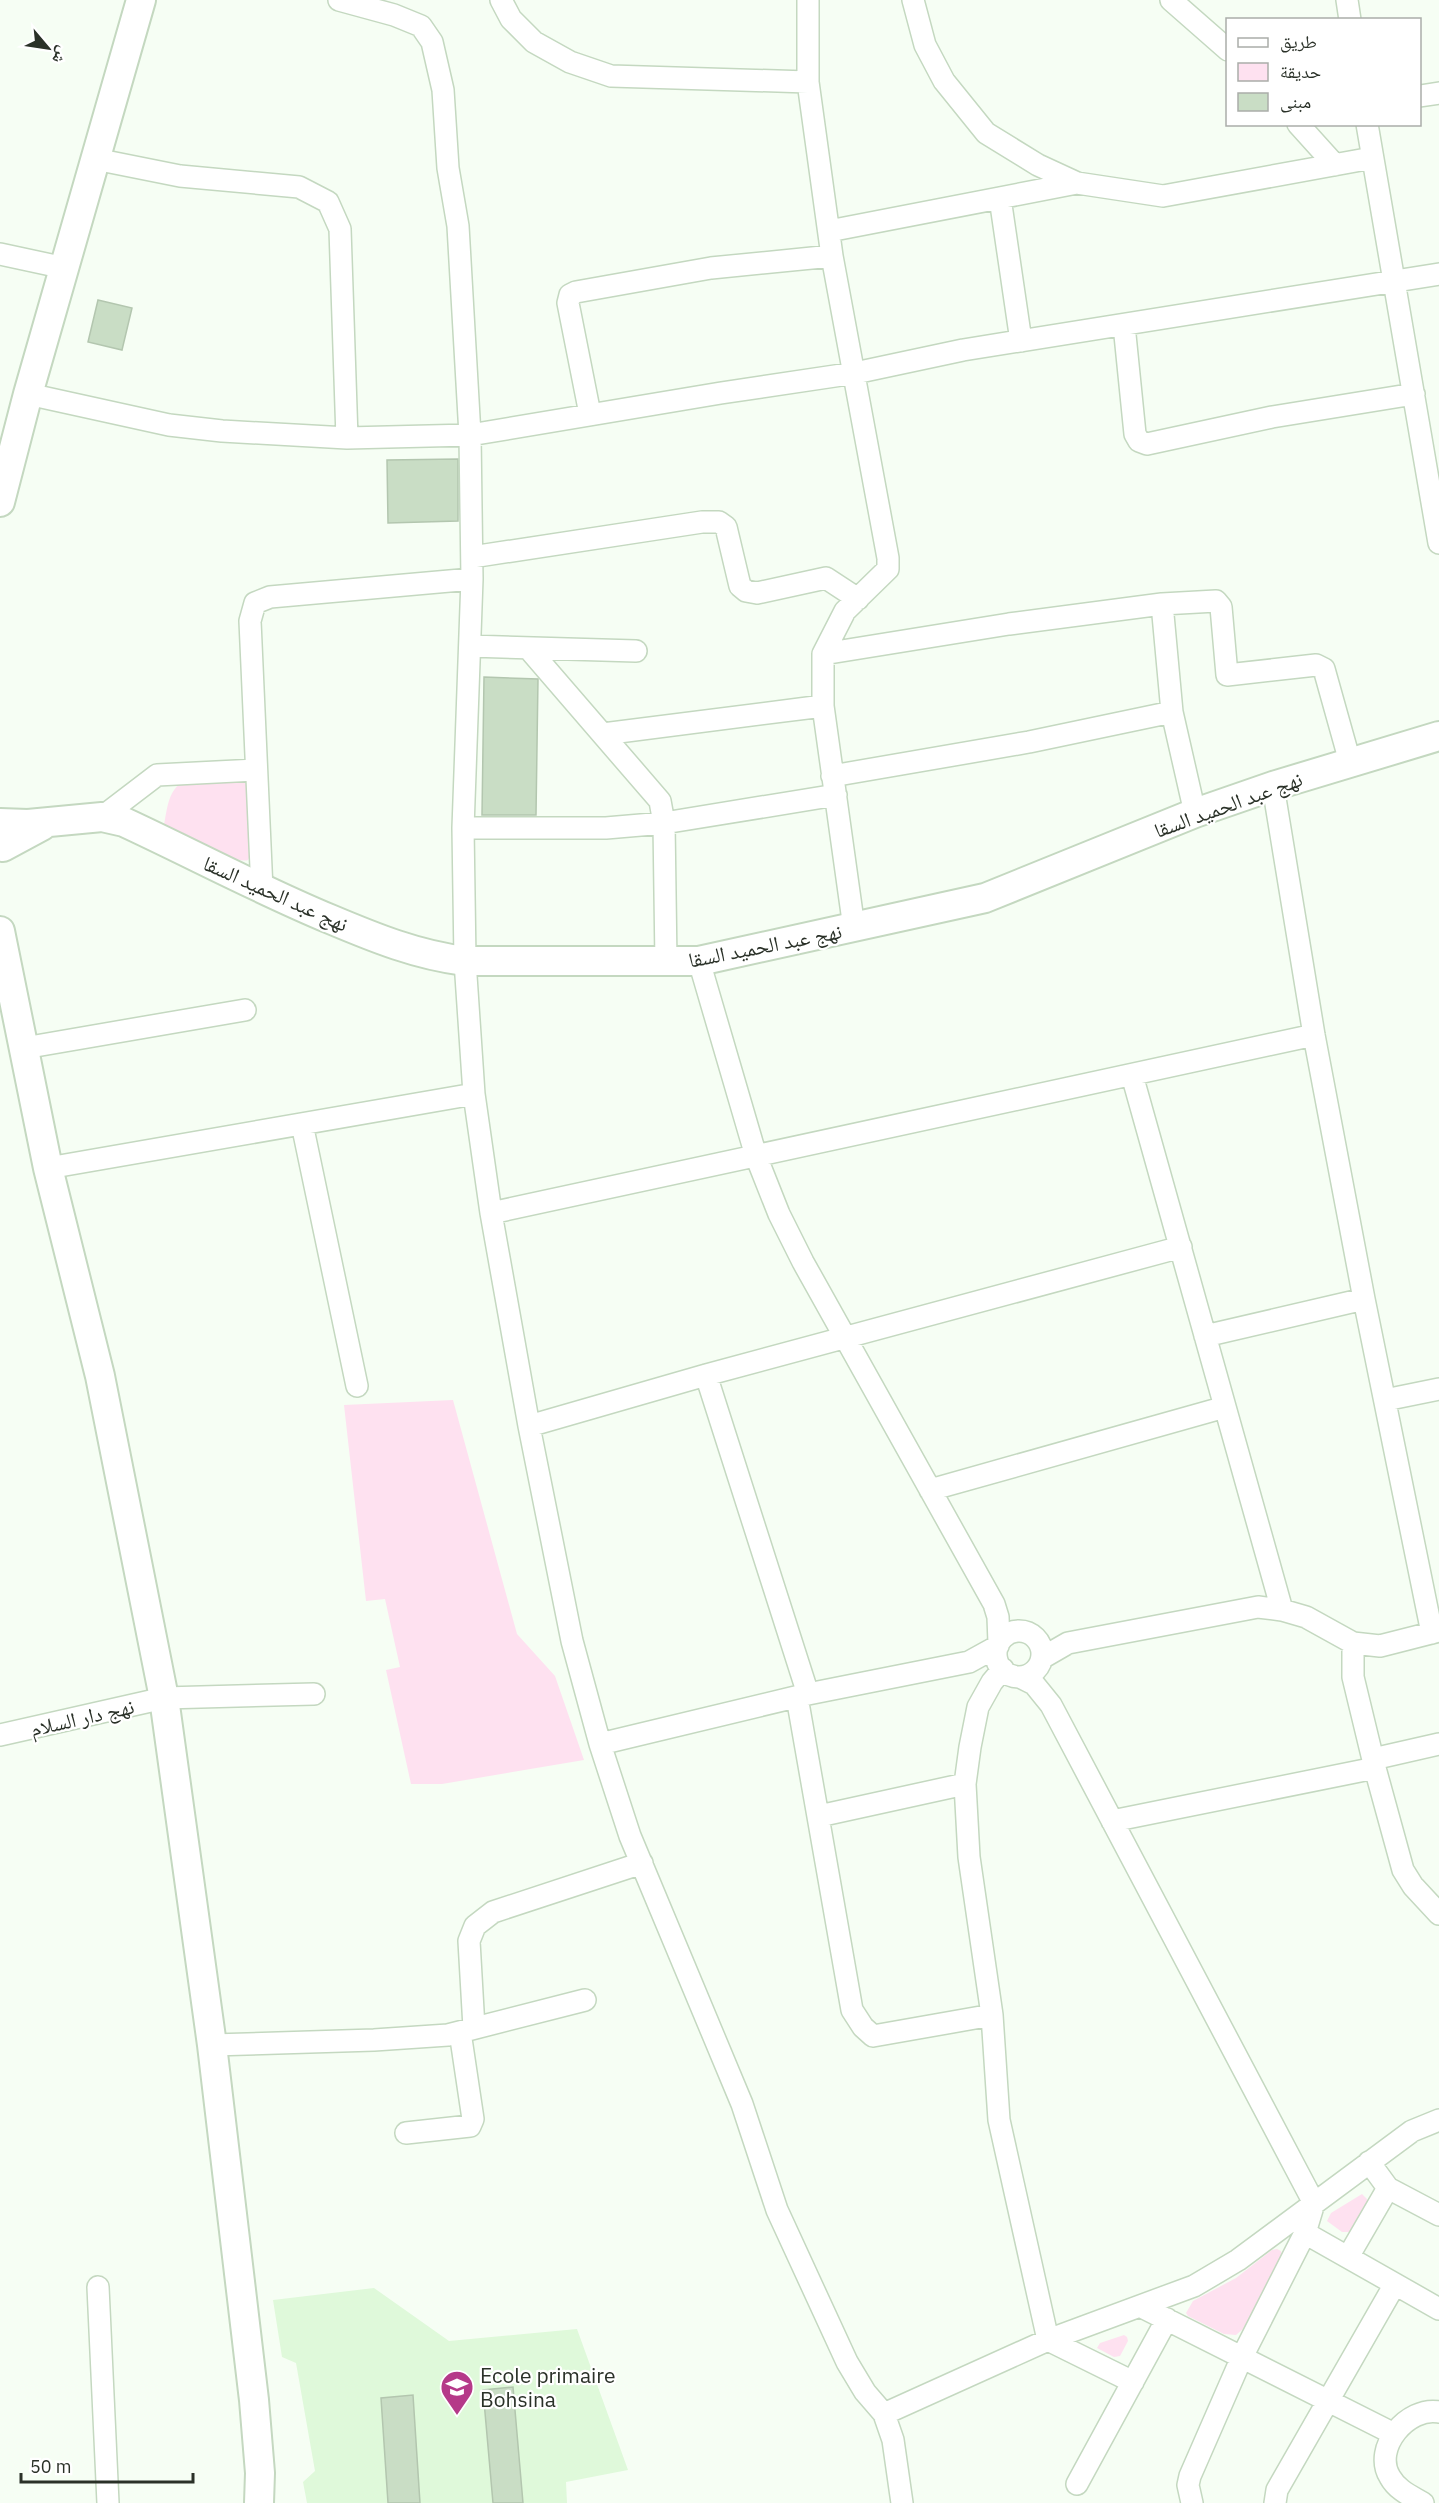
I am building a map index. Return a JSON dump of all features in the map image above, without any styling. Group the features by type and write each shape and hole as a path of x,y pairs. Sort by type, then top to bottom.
{"main road":[{"path":"0,502 28,394 141,0"},
{"name":"نهج عبد الحميد السقا","path":"1,843 52,821 102,817 124,822 262,890 410,951 436,958 465,961 666,963 699,961 985,898 1195,813 1273,786 1439,736"},
{"path":"1,936 48,1168 100,1376 164,1698 212,2045 254,2400 260,2473 259,2503"}],"street":[{"path":"339,0 393,7 422,27 432,42 443,90 448,168 458,226 470,435 472,579 463,828 465,961 474,1094 491,1213 529,1426 572,1641 600,1744 642,1863 742,2104 777,2210 847,2362 865,2392 884,2414 893,2439 902,2503"},
{"path":"501,0 511,19 534,42 570,62 611,76 808,82"},
{"path":"808,0 808,82 832,256 888,558 888,569 845,611 823,654 823,706 854,928"},
{"path":"913,0 926,45 944,81 987,133 1038,165 1077,183 1163,196 1372,158"},
{"path":"1171,0 1226,49"},
{"path":"1347,0 1350,18"},
{"path":"1421,96 1439,93"},
{"path":"1300,126 1335,165"},
{"path":"1366,126 1439,543"},
{"path":"95,159 180,176 299,187 328,202 340,229 347,438"},
{"path":"829,231 1077,183"},
{"path":"1000,198 1021,341"},
{"path":"0,254 64,268"},
{"path":"590,414 568,303 570,295 576,292 711,268 832,256"},
{"path":"28,394 169,425 222,431 347,438 470,435 855,373 963,350 1439,274"},
{"path":"1124,325 1135,434 1140,441 1147,444 1272,417 1414,394"},
{"path":"472,557 589,538 702,522 719,522 726,527 740,586 746,591 757,592 826,578 858,599"},
{"path":"262,890 250,621 255,603 270,597 472,579"},
{"path":"823,654 1009,624 1162,604 1216,601 1221,607 1227,675 1321,666 1324,669 1350,762"},
{"path":"1162,604 1172,712 1195,813"},
{"path":"470,646 636,651"},
{"path":"528,648 660,801 664,823 666,963"},
{"path":"603,735 823,706"},
{"path":"463,828 606,828 664,823 1172,712"},
{"path":"102,817 157,775 256,770"},
{"path":"1048,2340 999,2120 992,2015 969,1857 965,1784 978,1707 1004,1660 1010,1633 1016,1631 1037,1648 1258,1607 1282,1610 1305,1617 1353,1643 1380,1646 1436,1632 1364,1299 1314,1035 1273,786"},
{"path":"699,961 756,1156 784,1224 994,1604 1004,1660 1034,1684 1051,1705 1314,2203 1305,2233 1242,2357 1188,2481 1192,2503"},
{"path":"24,1048 245,1010"},
{"path":"491,1213 1314,1035"},
{"path":"1132,1075 1282,1610"},
{"path":"48,1168 474,1094"},
{"path":"302,1124 357,1386"},
{"path":"529,1426 706,1375 1181,1248"},
{"path":"1205,1336 1364,1299"},
{"path":"706,1375 802,1696 819,1816 852,2010 863,2027 873,2036 992,2015"},
{"path":"1385,1400 1439,1389"},
{"path":"930,1490 1225,1407"},
{"path":"994,1604 1037,1648 1051,1705"},
{"path":"1353,1643 1353,1677 1403,1870 1413,1886 1439,1914"},
{"path":"600,1744 802,1696 969,1662 1004,1660 1034,1671 1037,1648"},
{"name":"نهج دار السلام","path":"0,1735 164,1698 314,1694"},
{"path":"1112,1821 1374,1764 1439,1744"},
{"path":"819,1816 965,1784"},
{"path":"406,2133 470,2126 473,2119 467,2030 469,1941 475,1926 493,1912 642,1863"},
{"path":"212,2045 374,2040 467,2030 585,2000"},
{"path":"884,2414 1048,2340 1194,2286 1238,2260 1412,2131 1439,2121"},
{"path":"1369,2162 1388,2188 1439,2215"},
{"path":"1348,2257 1388,2188"},
{"path":"1305,2233 1439,2308"},
{"path":"1275,2503 1277,2490 1395,2284"},
{"path":"98,2288 108,2503"},
{"path":"1140,2306 1394,2434"},
{"path":"1077,2484 1167,2319"},
{"path":"1048,2340 1134,2382"},
{"path":"1423,2503 1400,2489 1389,2477 1385,2467 1385,2456 1394,2434 1412,2417 1433,2411 1439,2412"}],"shaded area":[{"name":"Ecole primaire Bohsina","path":"374,2288 449,2341 577,2329 628,2470 566,2482 567,2503 307,2503 303,2482 315,2471 296,2363 282,2357 273,2300"}],"green space":[{"path":"240,779 247,785 250,856 248,860 231,858 219,853 164,825 173,791 181,783"},
{"path":"453,1400 517,1634 555,1676 584,1760 442,1784 411,1784 386,1670 400,1667 385,1599 366,1601 344,1405"},
{"path":"1362,2194 1367,2202 1350,2232 1342,2232 1327,2221 1331,2213"},
{"path":"1272,2250 1281,2251 1283,2258 1243,2329 1236,2335 1224,2334 1188,2316 1186,2313 1193,2301 1236,2278"},
{"path":"1124,2335 1128,2341 1120,2356 1114,2357 1097,2348 1100,2343"}],"building":[{"path":"98,300 132,308 122,350 88,342"},
{"path":"458,459 458,521 388,523 387,460"},
{"path":"484,677 538,679 536,815 482,815"},
{"path":"513,2387 523,2503 493,2503 483,2390"},
{"path":"413,2395 420,2503 388,2503 381,2398"}],"place":[{"name":"Ecole primaire Bohsina","path":"457,2416"}]}
